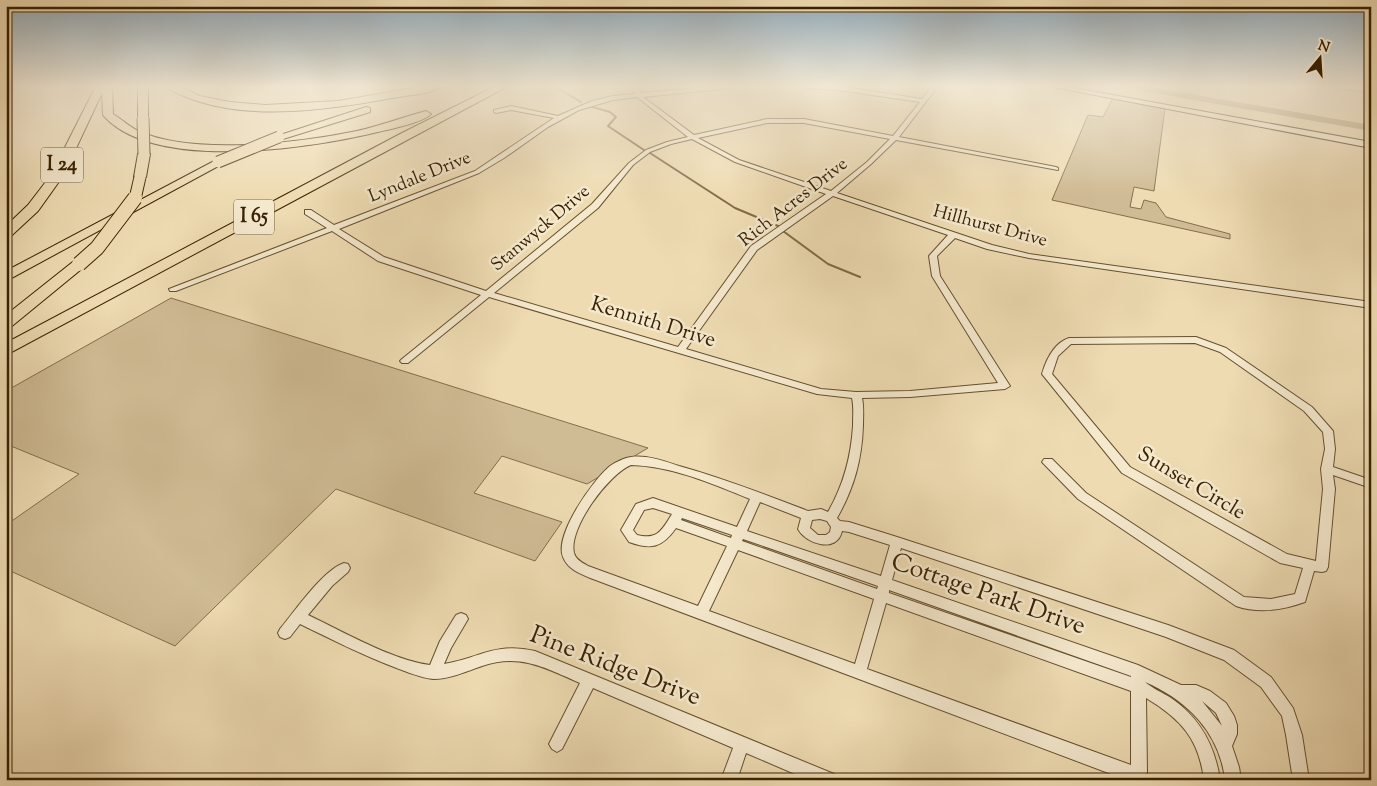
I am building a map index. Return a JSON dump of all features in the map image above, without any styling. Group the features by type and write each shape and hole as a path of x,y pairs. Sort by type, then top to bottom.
{"highway":[{"name":"I 24","path":"6,234 33,208 57,176 83,123"},
{"path":"115,123 132,133 171,143 247,148 312,142 375,130 400,123"},
{"path":"6,323 97,248 136,199 144,154 143,123"},
{"path":"6,277 218,162 279,137 322,123"},
{"name":"I 65","path":"6,350 430,123"}],"main road":[{"path":"1250,123 1371,145"}],"street":[{"name":"Lyndale Drive","path":"173,289 333,230 486,168 548,123"},
{"name":"Hillhurst Drive","path":"673,123 692,137 737,161 953,235 1029,256 1371,305"},
{"name":"Stanwyck Drive","path":"405,362 595,206 631,164 648,151 692,137 759,123"},
{"name":"Stanwyck Drive","path":"814,123 1056,169"},
{"name":"Rich Acres Drive","path":"680,350 754,248 832,193 869,163 896,137 907,123"},
{"name":"Kennith Drive","path":"308,212 333,230 381,259 488,294 821,392 856,395 910,394 1005,386 936,276 933,256 953,235"},
{"name":"Sunset Circle","path":"1196,340 1223,350 1308,408 1328,431 1330,449 1327,469 1329,489 1322,567 1284,559 1126,470 1047,374 1049,361 1069,341 1196,340"},
{"path":"808,516 804,529 816,539 832,538 836,535 834,522 852,477 857,457 856,395"},
{"path":"1138,672 1139,772 1130,774 577,566 568,556 566,548 569,537 586,504 611,471 630,461 653,463 808,516 821,514 834,522 1176,634 1229,655 1250,668 1266,682 1288,712 1294,734 1301,780"},
{"path":"1048,462 1082,496 1241,602 1275,606 1300,598 1310,564"},
{"path":"1327,469 1371,484"},
{"path":"701,613 757,497"},
{"name":"Cottage Park Drive","path":"676,517 884,590 1138,672 1179,692 1186,689 1206,696 1222,710 1227,718 1229,734 1224,745 1233,780"},
{"path":"859,673 897,542"},
{"path":"285,633 327,582 344,568"},
{"name":"Cottage Park Drive","path":"884,590 1139,687 1166,701 1181,713 1204,744 1211,764 1212,780"},
{"name":"Pine Ridge Drive","path":"298,616 413,669 434,672 490,656 521,652 590,679 828,780"},
{"path":"434,672 444,645 461,619"},
{"path":"557,744 590,679"},
{"path":"729,780 742,743"}],"shaded area":[{"path":"1085,123 1163,123 1154,191 1134,187 1130,207 1141,209 1144,200 1156,203 1166,217 1230,234 1230,239 1052,200"},
{"path":"171,298 648,448 587,484 502,456 474,493 562,522 535,561 336,489 175,646 6,569 6,525 79,474 6,444 6,391"}],"waterway":[{"path":"611,123 608,126 644,150"},
{"path":"1341,123 1371,128"},
{"path":"650,153 735,208 778,226"},
{"path":"783,231 828,264 860,277"}]}
